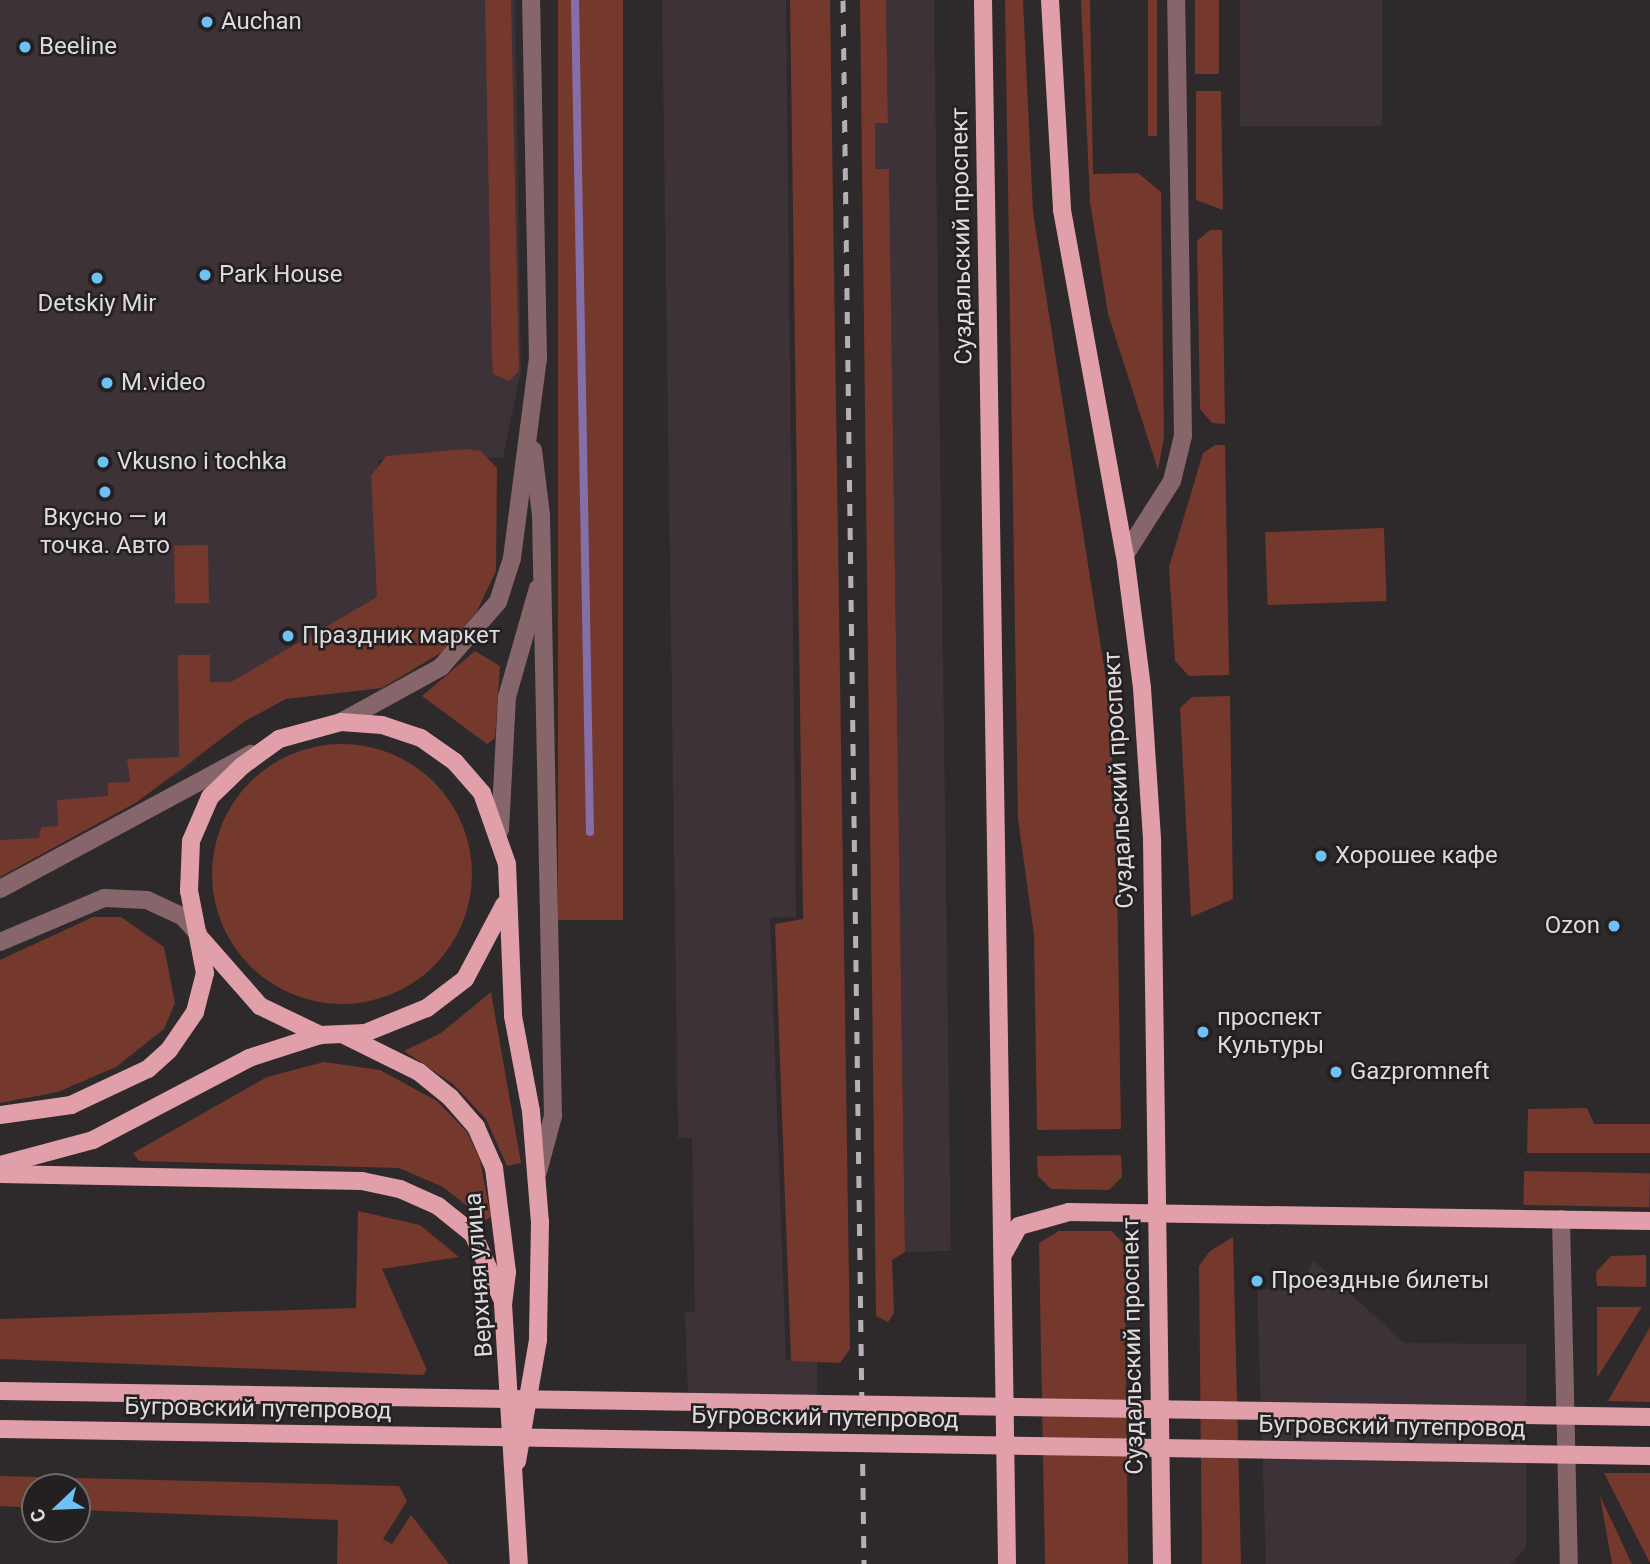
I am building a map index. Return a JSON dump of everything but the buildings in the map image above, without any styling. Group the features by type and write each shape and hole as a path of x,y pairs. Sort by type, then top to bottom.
{"main road":[{"name":"Суздальский проспект","path":"983,0 1007,1564"},
{"name":"Суздальский проспект","path":"1051,0 1062,210 1125,555 1152,839 1155,1212 1162,1564"},
{"path":"0,1115 71,1105 148,1069 169,1050 195,1012 202,986 199,935 189,891 191,841 210,797 279,739 341,722 395,729 455,762 482,793 500,831"},
{"name":"Верхняя улица","path":"500,831 513,1016 538,1172 538,1340 517,1461"},
{"path":"0,1165 93,1140 249,1058 320,1035 344,1035 387,1028 465,979 506,898"},
{"path":"199,935 260,1006 320,1035"},
{"name":"Верхняя улица","path":"344,1035 419,1072 476,1127 503,1206 503,1304 517,1461 519,1564"},
{"path":"0,1174 362,1181 400,1189 438,1206 473,1234 503,1304"},
{"path":"1002,1256 1019,1226 1033,1219 1155,1212 1650,1221"},
{"name":"Бугровский путепровод","path":"0,1391 1650,1417"},
{"name":"Бугровский путепровод","path":"0,1429 1650,1456"},
{"path":"1007,1537 1014,1564"}],"street":[{"path":"341,722 442,667 498,602 512,558 538,350 531,0"},
{"path":"1125,555 1172,481 1183,436 1176,0"},
{"path":"530,426 542,579 553,1116 538,1172"},
{"path":"500,831 514,656 542,579"},
{"path":"0,889 279,739"},
{"path":"0,942 104,898 147,900 183,916 199,935"},
{"path":"1562,1220 1569,1564"}],"shaded area":[{"path":"0,0 515,0 521,371 503,458 378,460 382,597 181,772 0,877"},
{"path":"485,0 511,0 519,371 509,381 493,374 492,362"},
{"path":"558,0 623,0 623,920 558,920"},
{"path":"662,0 786,0 796,917 770,918 786,1360 817,1362 817,1396 688,1395 685,1313 695,1312 692,1138 678,1138"},
{"path":"790,0 830,0 850,1349 840,1363 791,1361 775,924 803,919"},
{"path":"860,0 886,0 888,123 875,123 875,169 889,169 905,1252 892,1260 894,1313 888,1322 876,1316"},
{"path":"886,0 934,0 951,1251 905,1252 889,170 875,169 875,123 888,122"},
{"path":"1005,0 1023,0 1033,212 1107,686 1116,817 1121,1129 1037,1130 1034,935 1018,819"},
{"path":"1081,0 1090,0 1093,174 1138,173 1161,192 1164,437 1158,470 1108,314 1090,202"},
{"path":"1148,0 1157,0 1157,136 1148,136"},
{"path":"1195,0 1219,0 1219,74 1195,74"},
{"path":"1240,0 1382,0 1382,126 1240,126"},
{"path":"1196,91 1221,91 1223,210 1196,200"},
{"path":"1210,230 1222,230 1225,424 1212,423 1200,409 1197,241"},
{"path":"1215,445 1225,445 1229,675 1189,676 1175,661 1169,567 1203,453"},
{"path":"466,449 481,451 497,468 496,571 477,611 444,651 382,688 286,699 245,721 137,802 0,877 0,840 39,838 41,827 58,826 57,800 108,796 108,783 130,782 127,759 179,757 178,655 210,655 210,682 231,682 377,597 371,476 386,456"},
{"path":"1384,528 1387,601 1268,605 1265,532"},
{"path":"208,545 209,603 175,604 174,546"},
{"path":"475,651 500,666 495,738 487,744 422,696"},
{"path":"1230,696 1233,899 1191,917 1180,708 1192,697"},
{"path":"342,744 392,754 414,766 434,782 450,802 462,824 472,874 462,924 450,946 434,966 414,982 392,994 342,1004 292,994 270,982 250,966 234,946 222,924 212,874 222,824 234,802 250,782 270,766 292,754"},
{"path":"93,917 121,917 164,947 175,1003 164,1029 116,1067 58,1092 0,1103 0,960"},
{"path":"491,992 521,1163 507,1166 486,1119 453,1084 404,1051 441,1033"},
{"path":"324,1062 380,1070 437,1101 467,1132 480,1160 491,1217 485,1220 443,1187 399,1168 139,1161 133,1153 267,1077"},
{"path":"1587,1108 1594,1124 1650,1124 1650,1153 1527,1153 1528,1109"},
{"path":"1121,1155 1122,1177 1109,1190 1051,1189 1038,1176 1037,1156"},
{"path":"1524,1171 1650,1173 1649,1207 1523,1205"},
{"path":"358,1211 420,1225 459,1257 382,1269 427,1370 423,1375 0,1359 0,1319 356,1308"},
{"path":"1059,1231 1112,1231 1125,1246 1128,1564 1045,1564 1039,1243"},
{"path":"1233,1237 1241,1564 1202,1564 1199,1266 1210,1251"},
{"path":"1646,1255 1646,1287 1597,1286 1596,1272 1611,1256"},
{"path":"1314,1261 1405,1343 1526,1344 1526,1548 1511,1564 1266,1564 1257,1290 1296,1288"},
{"path":"1597,1307 1642,1307 1597,1378"},
{"path":"1650,1327 1650,1402 1608,1401"},
{"path":"1604,1473 1650,1473 1650,1563"},
{"path":"0,1476 21,1477 21,1507 0,1506"},
{"path":"91,1478 399,1486 407,1501 383,1539 392,1544 411,1515 449,1564 337,1564 338,1520 91,1511"},
{"path":"1600,1496 1632,1564 1612,1564"}],"waterway":[{"path":"575,0 590,832"}],"railway":[{"path":"843,0 864,1564"}],"place":[{"name":"Auchan","path":"207,22"},
{"name":"Beeline","path":"25,47"},
{"name":"Park House","path":"205,275"},
{"name":"Detskiy Mir","path":"97,278"},
{"name":"M.video","path":"107,383"},
{"name":"Vkusno i tochka","path":"103,462"},
{"name":"Вкусно — и точка. Авто","path":"105,492"},
{"name":"Праздник маркет","path":"288,636"},
{"name":"Хорошее кафе","path":"1321,856"},
{"name":"Ozon","path":"1614,926"},
{"name":"проспект Культуры","path":"1203,1032"},
{"name":"Gazpromneft","path":"1336,1072"},
{"name":"Проездные билеты","path":"1257,1281"}]}
